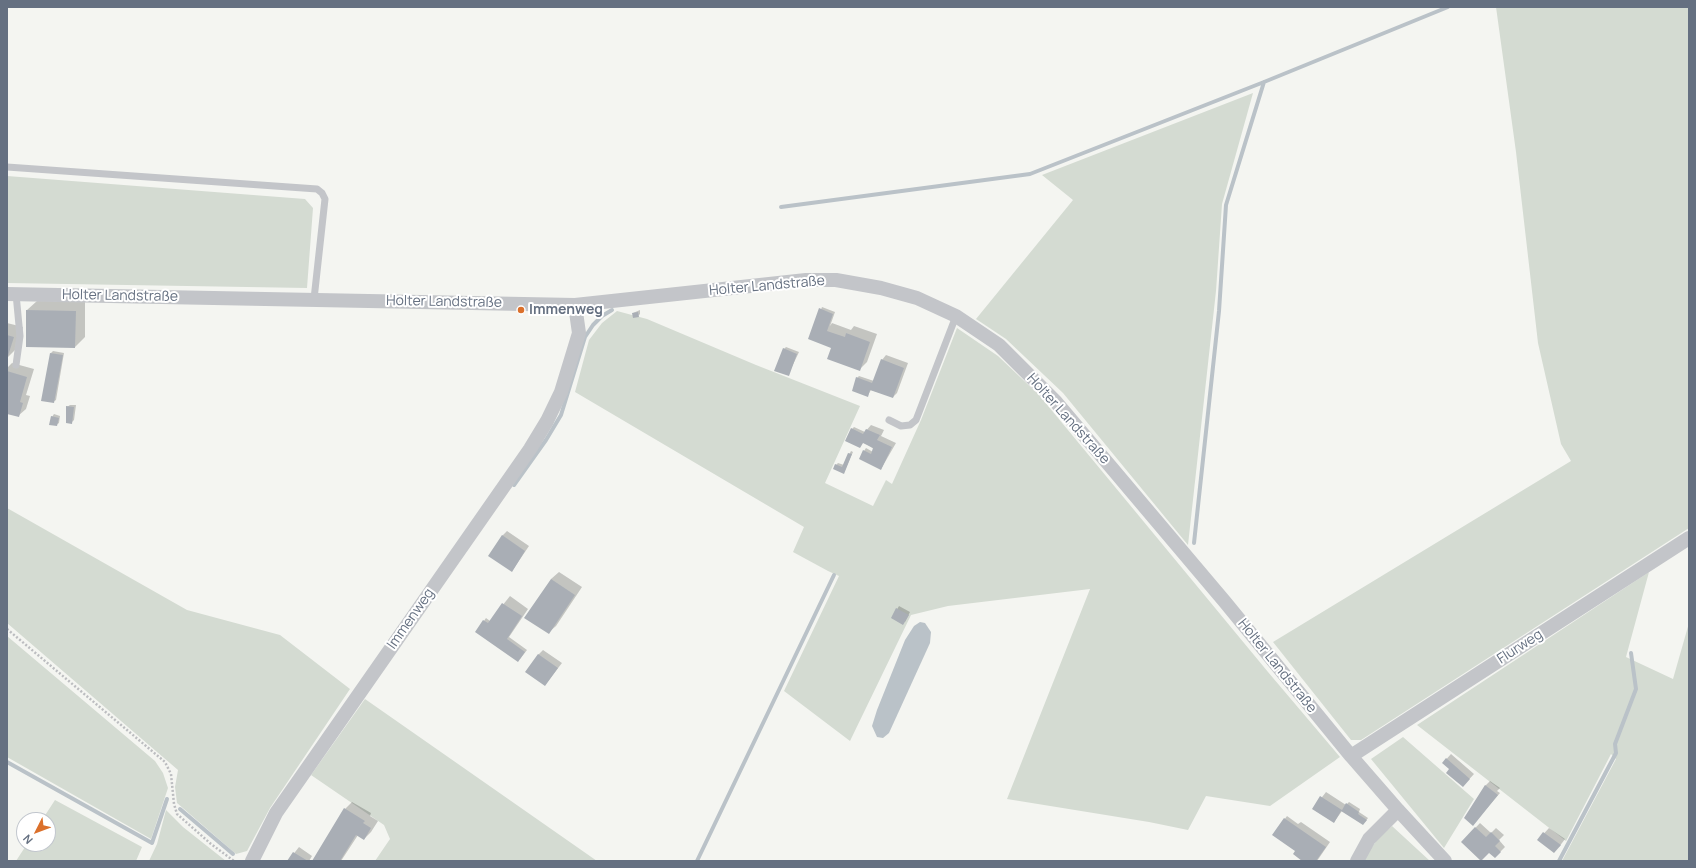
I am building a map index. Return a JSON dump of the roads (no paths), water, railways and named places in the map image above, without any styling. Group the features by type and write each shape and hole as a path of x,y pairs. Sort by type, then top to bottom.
{"street":[{"name":"Holter Landstraße","path":"12,294 575,305 806,280 836,280 881,288 917,298 956,316 999,345 1056,402 1225,602 1351,756 1445,861"},
{"name":"Immenweg","path":"252,861 276,813 530,449 547,421 561,392 579,333 575,305"},
{"name":"Flurweg","path":"1351,756 1689,538"},
{"path":"1357,861 1369,839 1398,810"}],"lane":[{"path":"7,167 316,189 322,193 326,199 314,299"},
{"path":"12,294 20,336 16,365"},
{"path":"889,420 901,426 910,425 916,420 956,316"}],"waterway":[{"path":"781,207 1030,174 1264,82 1448,7"},
{"path":"1194,543 1219,311 1226,205 1264,82"},
{"path":"514,485 546,440 561,415 585,337 593,325 602,316 612,310"},
{"path":"697,861 834,575"},
{"path":"1559,861 1616,753 1615,744 1636,689 1631,653"},
{"path":"7,762 152,843 167,799"},
{"path":"180,809 233,854"}],"place":[{"name":"Immenweg","path":"521,310"}]}
